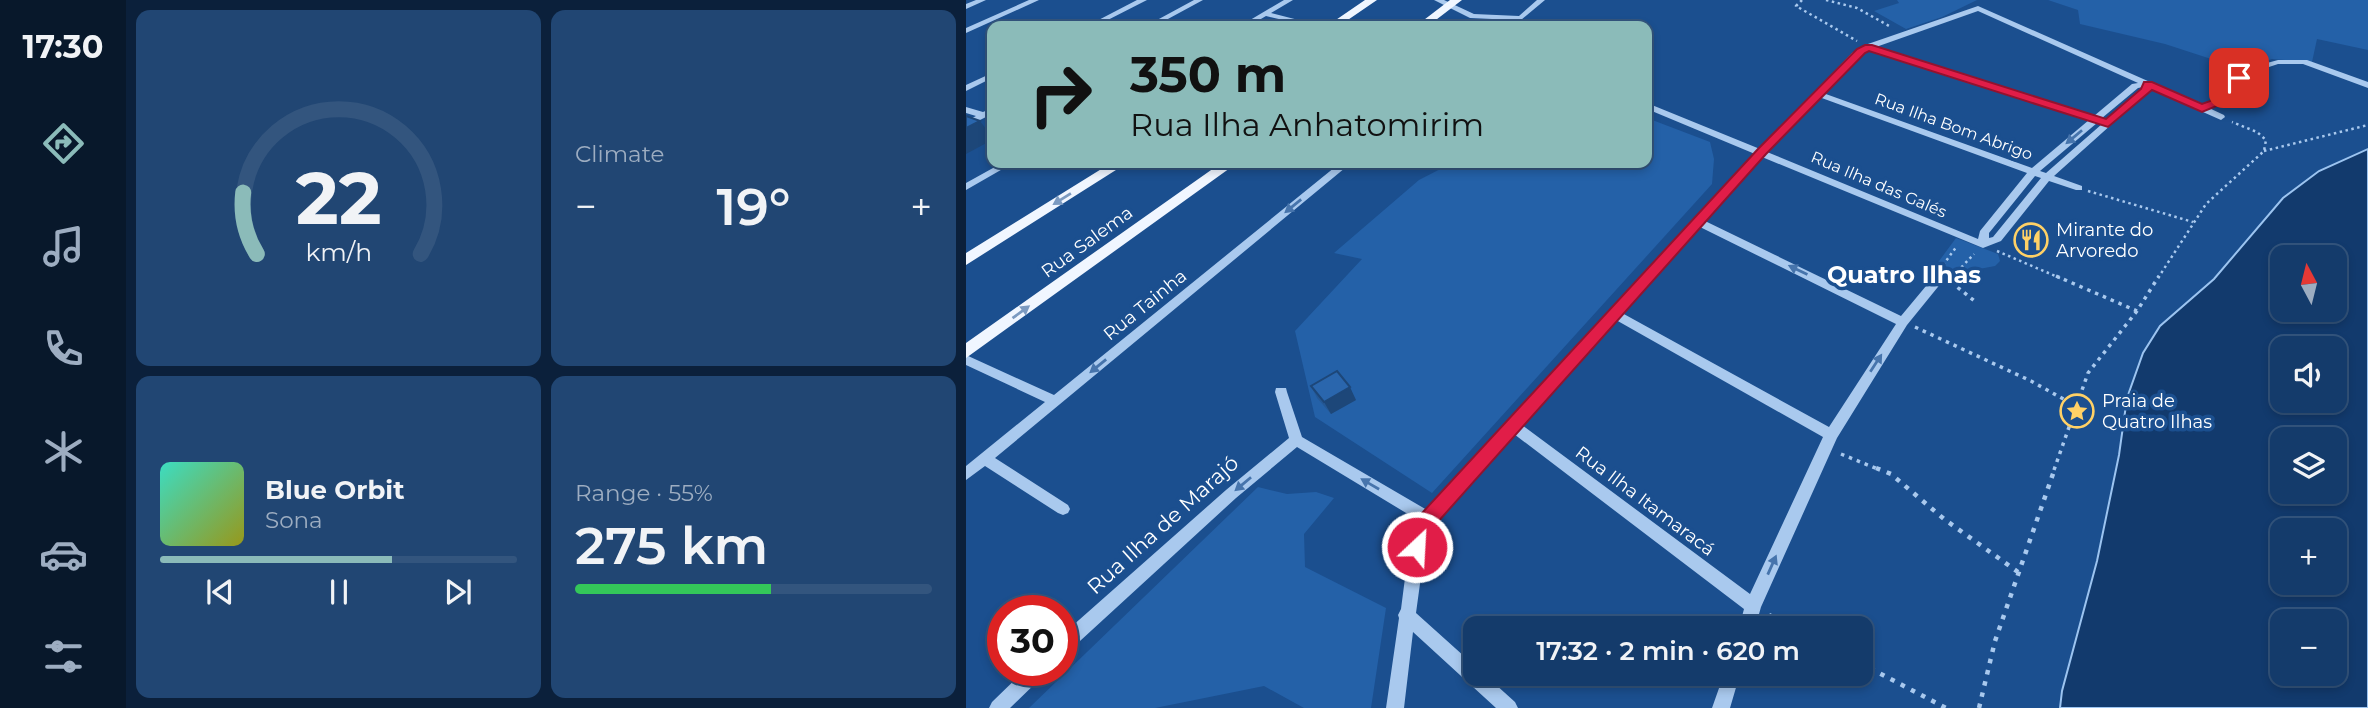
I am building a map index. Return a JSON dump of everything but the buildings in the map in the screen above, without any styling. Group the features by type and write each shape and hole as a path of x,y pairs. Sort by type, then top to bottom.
{"main road":[{"path":"1340,21 1372,0"},
{"path":"1428,21 1453,3"},
{"path":"966,260 1112,168"},
{"name":"Rua Salema","path":"966,352 1223,168"}],"street":[{"path":"966,7 982,0"},
{"path":"988,21 1035,0"},
{"path":"1101,21 1143,0"},
{"path":"1159,21 1199,0"},
{"path":"1253,21 1289,0"},
{"path":"1438,0 1453,3 1473,16 1520,18"},
{"path":"1517,21 1541,0"},
{"path":"1395,708 1417,547 1429,519 1762,152 1855,55 1868,47 1978,8 2221,117"},
{"path":"1265,14 1296,21"},
{"path":"966,31 987,22"},
{"path":"1868,47 2108,123"},
{"path":"2202,108 2220,101 2248,71 2278,62 2304,62 2368,85"},
{"path":"966,88 987,78"},
{"path":"2148,84 2146,90 2047,177 1997,239 1983,245 1984,233 2033,172 2135,86 2148,84"},
{"name":"Rua Ilha Bom Abrigo","path":"1818,94 2079,188"},
{"name":"Rua Ilha das Galés","path":"1652,108 1983,245"},
{"path":"966,110 987,113"},
{"path":"966,124 987,114"},
{"path":"966,187 999,168"},
{"name":"Rua Tainha","path":"966,474 1340,168"},
{"path":"1698,222 1903,321"},
{"path":"1751,616 1830,435 1903,321 1940,277"},
{"path":"1615,314 1830,435"},
{"path":"966,360 1055,401"},
{"path":"1281,392 1296,440 1429,519"},
{"name":"Rua Ilha Itamaracá","path":"1513,426 1754,607"},
{"name":"Rua Ilha de Marajó","path":"1078,631 1193,527 1296,440"},
{"path":"985,459 1063,509"},
{"path":"1406,615 1509,708"},
{"path":"998,708 1021,686"},
{"path":"1721,708 1728,686"}],"path":[{"path":"1802,0 1796,6 1868,47"},
{"path":"1826,0 1857,8 1905,34"},
{"path":"2221,117 2257,132 2266,140 2264,151"},
{"path":"1979,708 1995,640 2088,373 2137,311 2206,204 2264,151 2368,125"},
{"path":"2079,188 2193,222"},
{"path":"1966,237 1945,259 1940,277 1949,280 1977,303"},
{"path":"1983,245 2137,311"},
{"path":"1903,321 2031,381 2076,406"},
{"path":"1830,435 1834,448 1843,455 1870,463 1891,474 1944,519 2018,572"},
{"path":"1754,607 1772,616"},
{"path":"1873,670 1946,708"}],"shaded area":[{"path":"1897,0 1977,0 1942,17 1906,29 1874,11 1899,3"},
{"path":"2048,0 2368,0 2368,50 2317,39 2312,62 2272,59 2242,69 2165,44 2080,24 2078,10"},
{"path":"1652,120 1710,142 1714,159 1712,184 1432,493 1315,417 1295,331 1362,259 1334,253 1419,180 1442,168 1652,168"},
{"path":"2368,149 2368,708 2060,708 2062,691 2097,561 2119,455 2127,398 2143,353 2160,326 2214,279 2283,198 2319,171"},
{"path":"1956,238 1998,254 2000,261 1995,266 1979,269 1959,286 1928,276"},
{"path":"1258,487 1287,494 1316,492 1334,498 1304,534 1305,567 1386,608 1371,708 1304,708 1264,686 1155,708 1029,708 1052,686 1078,686 1078,661"}],"place":[{"name":"Mirante do Arvoredo","path":"2031,240"},
{"name":"Praia de Quatro Ilhas","path":"2077,411"}],"district":[{"name":"Quatro Ilhas","path":"1904,275"}],"route":[{"path":"1417,547 1422,530 1429,519 1762,152 1855,55 1868,47 2108,123 2146,90 2148,84 2202,108 2220,101 2239,78"}]}
